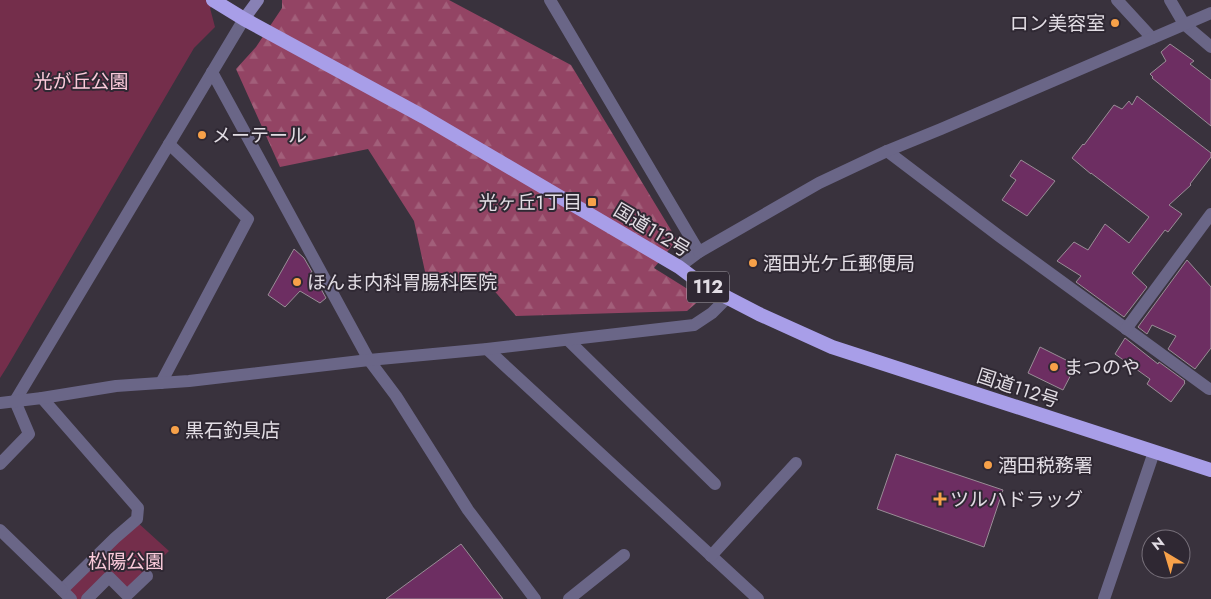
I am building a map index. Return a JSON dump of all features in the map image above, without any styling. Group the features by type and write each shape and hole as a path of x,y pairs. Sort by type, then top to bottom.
{"highway":[{"name":"国道112号","path":"213,0 244,19 424,117 679,267 704,285 759,314 832,347 1211,470"}],"main road":[{"path":"244,19 258,0"}],"street":[{"path":"550,0 699,252"},
{"path":"1117,0 1152,38"},
{"path":"1170,0 1184,24 1211,47"},
{"path":"679,267 699,252 819,183 887,151 1211,13"},
{"path":"15,401 244,19"},
{"path":"212,72 369,360 396,396 468,510 535,599"},
{"path":"161,383 248,219 169,144"},
{"path":"887,151 999,236 1209,389"},
{"path":"1126,329 1211,214"},
{"path":"0,403 116,386 189,381 694,325 712,313 728,297"},
{"path":"568,340 715,484"},
{"path":"487,349 758,599"},
{"path":"0,530 67,594 115,538 137,519 138,508 42,398"},
{"path":"0,464 29,434 15,401"},
{"path":"1104,599 1154,452"},
{"path":"711,556 796,463"},
{"path":"570,599 624,555"},
{"path":"87,599 109,577 127,594 147,576"}],"green space":[{"name":"光が丘公園","path":"0,0 218,0 210,8 215,27 194,48 0,378"},
{"path":"282,0 449,0 571,65 677,240 654,268 702,298 687,311 516,316 491,287 429,290 414,221 368,149 280,167 236,69 256,47 282,8"},
{"name":"松陽公園","path":"137,522 169,551 127,591 108,575 84,599 75,599 65,589"}],"building":[{"path":"1170,44 1194,61 1190,64 1211,80 1211,126 1152,78 1150,74 1166,61 1161,52"},
{"path":"1137,96 1211,153 1211,157 1191,185 1169,205 1182,214 1168,232 1165,230 1132,273 1147,287 1124,317 1076,282 1081,276 1057,261 1074,242 1088,250 1105,224 1129,243 1149,217 1072,158 1114,105 1122,109 1129,101 1132,105"},
{"path":"1021,160 1055,181 1027,216 1002,200 1016,180 1010,176"},
{"name":"ほんま内科胃腸科医院","path":"294,249 304,258 312,272 310,273 326,298 320,303 300,291 285,307 268,295"},
{"path":"1187,260 1211,287 1211,348 1195,369 1168,349 1176,336 1152,325 1147,334 1138,327"},
{"path":"1125,338 1158,364 1159,362 1185,381 1171,402 1147,384 1150,379 1115,354"},
{"path":"1040,347 1076,365 1063,390 1028,373"},
{"name":"ツルハドラッグ","path":"896,454 1003,490 984,547 877,509"},
{"path":"461,544 503,599 386,599"}],"place":[{"name":"ロン美容室","path":"1115,23"},
{"name":"メーテール","path":"202,135"},
{"name":"光ヶ丘1丁目","path":"592,202"},
{"name":"酒田光ケ丘郵便局","path":"753,263"},
{"name":"ほんま内科胃腸科医院","path":"297,282"},
{"name":"まつのや","path":"1054,367"},
{"name":"黒石釣具店","path":"175,430"},
{"name":"酒田税務署","path":"988,465"},
{"name":"ツルハドラッグ","path":"940,499"}]}
